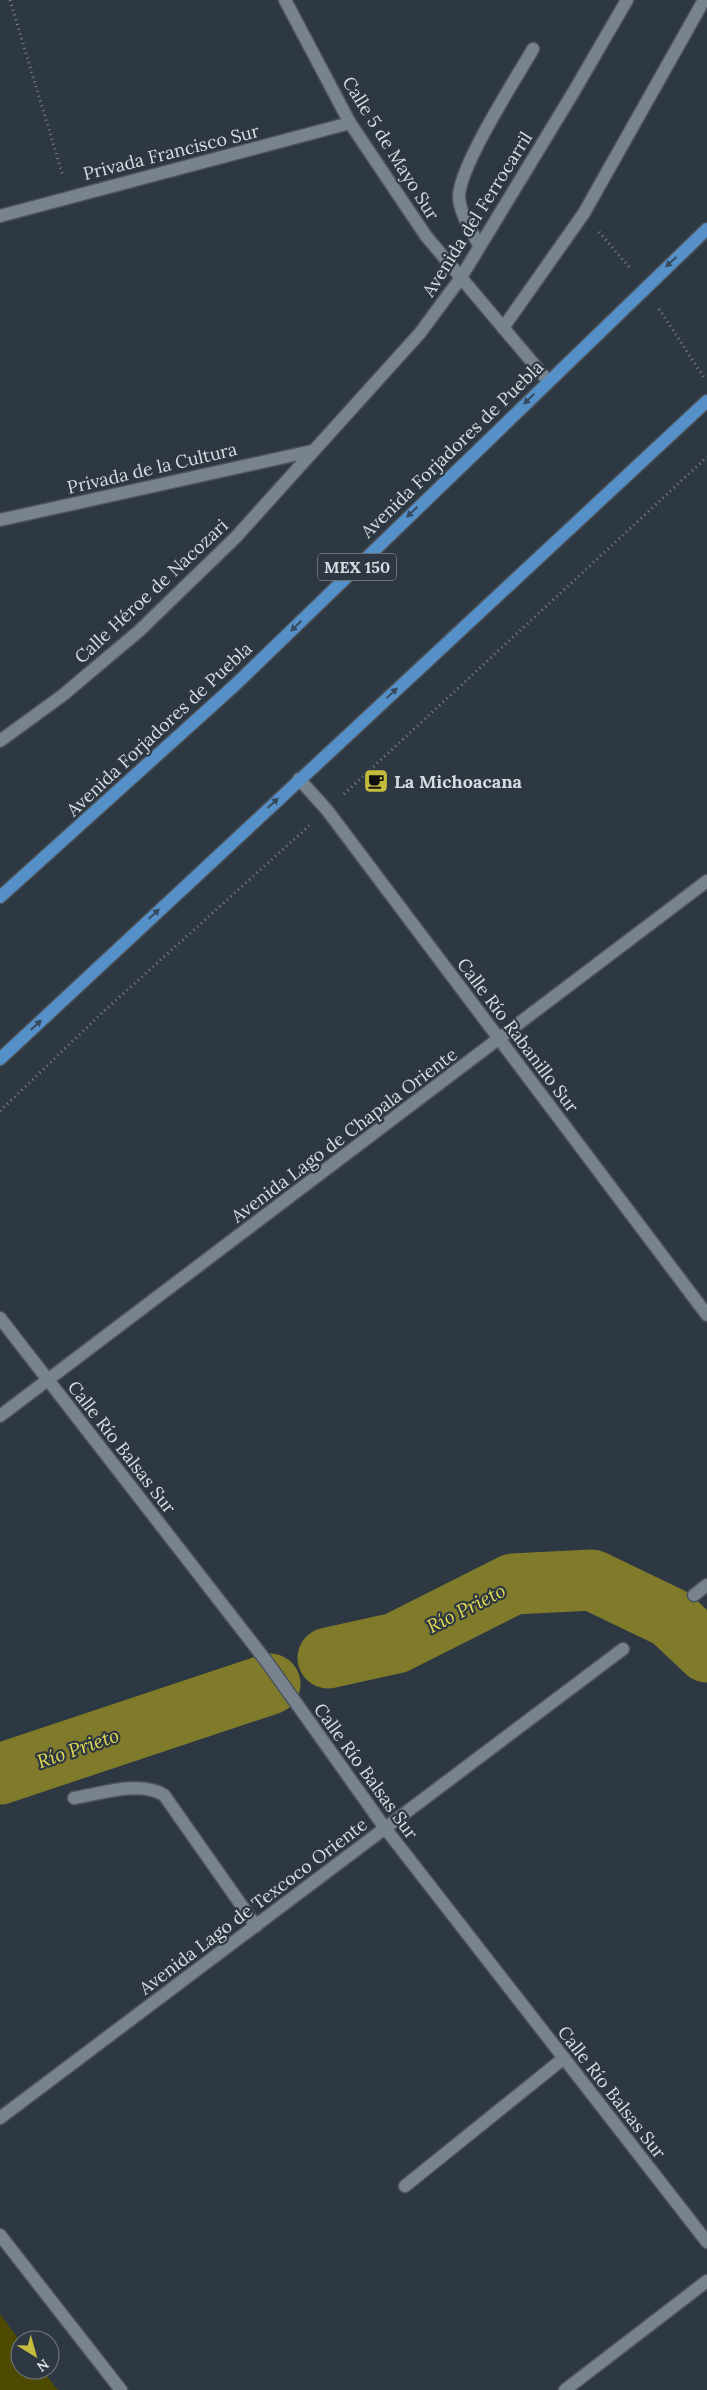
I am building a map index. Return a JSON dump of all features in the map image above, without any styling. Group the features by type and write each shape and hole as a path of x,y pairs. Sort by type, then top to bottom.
{"main road":[{"name":"Avenida Forjadores de Puebla","path":"0,898 235,684 707,229"},
{"path":"0,1059 299,778 707,401"}],"street":[{"name":"Calle 5 de Mayo Sur","path":"285,0 350,123 426,236 460,279 503,328"},
{"name":"Avenida del Ferrocarril","path":"312,451 420,332 460,279 627,0"},
{"path":"548,381 503,328 584,213 704,0"},
{"path":"479,245 459,197 464,173 533,49"},
{"name":"Privada Francisco Sur","path":"0,216 69,196 350,123"},
{"name":"Privada de la Cultura","path":"0,520 312,451"},
{"name":"Calle Héroe de Nacozari","path":"0,741 63,695 139,631 236,537 312,451"},
{"name":"Calle Río Rabanillo Sur","path":"299,778 327,810 707,1315"},
{"name":"Avenida Lago de Chapala Oriente","path":"0,1416 707,881"},
{"name":"Calle Río Balsas Sur","path":"0,1318 267,1662 385,1828 707,2242"},
{"path":"694,1595 707,1585"},
{"name":"Avenida Lago de Texcoco Oriente","path":"0,2118 624,1649"},
{"path":"74,1798 140,1788 155,1790 164,1795 256,1926"},
{"path":"405,2186 564,2058"},
{"path":"0,2235 121,2390"},
{"path":"565,2390 707,2281"}],"path":[{"path":"10,0 69,196"},
{"path":"584,213 645,287 707,381"},
{"path":"0,1111 104,1012 327,810 707,457"}],"shaded area":[{"path":"0,2314 12,2330 10,2330 10,2380 50,2380 58,2390 0,2390"}],"waterway":[{"name":"Río Prieto","path":"328,1658 396,1643 513,1584 592,1580 671,1618 707,1652"},
{"name":"Río Prieto","path":"0,1774 270,1684"}],"place":[{"name":"La Michoacana","path":"376,781"}]}
